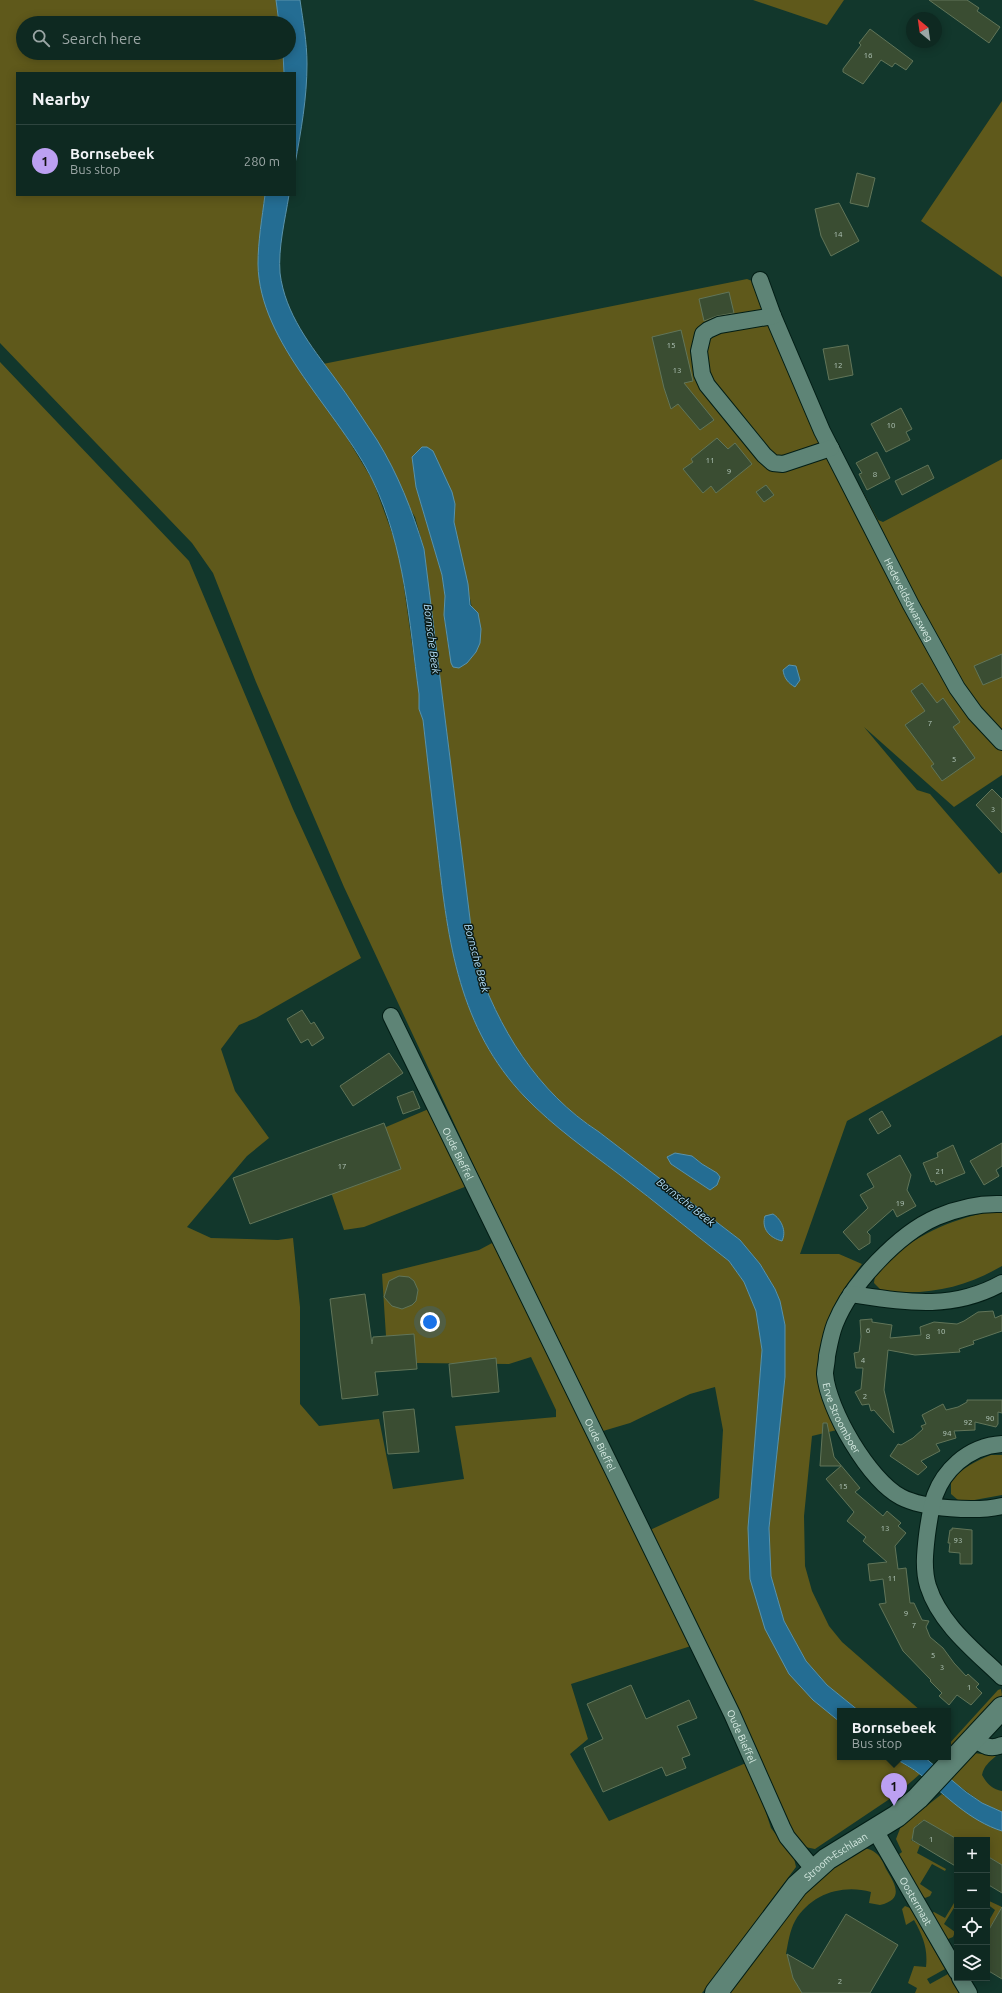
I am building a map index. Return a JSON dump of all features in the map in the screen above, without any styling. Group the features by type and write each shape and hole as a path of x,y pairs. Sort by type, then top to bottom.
{"street":[{"name":"Hedeveldsdwarsweg","path":"760,280 773,316 831,448 911,605 957,688 975,714 1002,742"},
{"path":"773,316 719,325 703,334 699,351 700,362 707,385 773,464 783,464 831,448"},
{"name":"Oude Bieffel","path":"391,1016 728,1707 782,1827 787,1837 814,1870"},
{"name":"Erve Stroomboer","path":"1002,1204 977,1204 937,1217 904,1236 884,1255 851,1294 834,1326 825,1373 829,1398 841,1425 878,1480 901,1497 931,1506 972,1509 1002,1506"},
{"path":"851,1294 908,1303 936,1304 966,1298 1002,1283"},
{"path":"1002,1444 990,1444 979,1448 967,1455 947,1472 938,1486 931,1506 924,1562 928,1586 943,1616 956,1633 1002,1677"},
{"name":"Stroom-Eschlaan","path":"716,1993 797,1886 827,1859 897,1816 929,1788 1002,1708"},
{"path":"974,1739 984,1747 994,1748 1002,1745"},
{"name":"Oostermaat","path":"875,1830 954,1967"},
{"path":"962,1981 969,1993"}],"shaded area":[{"path":"0,0 276,0 278,16 16,16 16,60 283,60 284,72 16,72 16,196 265,196 261,222 258,265 264,300 373,481 399,552 419,694 419,709 423,720 447,919 460,982 471,1013 485,1042 503,1070 536,1108 571,1138 729,1261 744,1282 756,1311 762,1350 748,1528 813,1700 837,1720 837,1760 898,1760 920,1774 897,1794 815,1849 805,1847 788,1826 650,1530 719,1498 723,1430 715,1387 690,1394 630,1423 603,1431 495,1211 344,887 256,682 213,573 192,543 0,343"},
{"path":"753,0 844,0 827,25"},
{"path":"1002,101 1002,277 921,221"},
{"path":"747,279 767,287 825,421 878,520 883,522 1002,459 1002,775 954,807 864,727 917,790 930,794 999,874 1002,872 1002,1035 847,1121 800,1254 839,1254 862,1264 836,1303 830,1317 827,1330 826,1343 828,1373 837,1430 812,1436 804,1516 805,1566 812,1591 829,1626 842,1642 918,1708 855,1708 827,1685 806,1661 784,1621 771,1576 769,1528 785,1377 785,1325 780,1301 775,1289 760,1264 740,1240 577,1116 557,1098 522,1056 495,1010 484,985 475,959 424,549 415,517 323,364","holes":["433,451 455,504 454,522 472,608 449,651 444,616 445,596 442,575 416,487 412,457","692,1156 717,1173 710,1190 671,1164"]},
{"path":"0,362 189,561 293,809 361,958 256,1018 239,1025 221,1049 235,1091 269,1138 247,1156 187,1227 211,1238 278,1240 293,1238 300,1307 300,1404 319,1426 379,1419 393,1489 464,1479 455,1426 556,1417 556,1410 531,1357 509,1364 417,1363 411,1338 386,1336 382,1274 479,1250 494,1242 691,1646 571,1684 588,1739 570,1754 609,1821 746,1763 758,1788 771,1828 794,1858 796,1867 702,1993 0,1993"},
{"path":"431,1108 467,1186 364,1227 344,1230 321,1163 360,1138"},
{"path":"1002,1209 1002,1266 990,1273 952,1287 939,1290 898,1292 893,1296 884,1293 874,1283 876,1273 884,1263 920,1237 933,1230 959,1220"},
{"path":"991,1455 1002,1455 1002,1495 969,1501 958,1500 951,1494 951,1480 970,1465"},
{"path":"1001,1689 1002,1695 951,1749 951,1742 998,1690"},
{"path":"974,1753 996,1756 985,1767 982,1775 990,1786 1002,1791 1002,1812 982,1803 951,1780"},
{"path":"942,1794 955,1804 1002,1831 1002,1865 990,1858 990,1837 954,1837 923,1820 920,1825 918,1824 913,1830 915,1834 911,1840 920,1845 917,1853 946,1869 945,1871 932,1864 920,1884 932,1892 930,1896 925,1898 922,1896 898,1855 902,1852 896,1839 901,1826"},
{"path":"861,1848 872,1850 882,1861 895,1885 895,1895 893,1899 880,1905 869,1903 871,1892 849,1889 838,1891 828,1893 818,1898 802,1912 792,1928 786,1954 789,1956 792,1975 802,1993 720,1993 802,1890"},
{"path":"990,1901 1002,1907 990,1928 990,1919 995,1910 990,1906"},
{"path":"954,1903 954,1908 944,1924 954,1931 953,1937 948,1939 944,1936 932,1913 934,1912 945,1918"},
{"path":"905,1906 910,1908 945,1969 927,1979 930,1984 948,1974 959,1993 915,1993 917,1988 908,1983 914,1966 926,1967 926,1954 922,1937 914,1920 906,1925 902,1909"}],"water":[{"path":"276,0 300,0 306,40 307,64 305,102 296,158 296,72 284,72 283,60 296,60 296,16 278,16"},
{"name":"Bornsche Beek","path":"265,196 289,196 280,254 280,273 287,302 300,329 351,400 385,453 415,520 424,549 475,959 495,1010 522,1056 557,1098 577,1116 740,1240 760,1264 775,1289 780,1301 785,1325 785,1377 769,1528 771,1576 784,1621 806,1661 827,1685 855,1708 837,1708 837,1720 813,1700 789,1674 765,1629 750,1579 748,1528 762,1350 756,1311 744,1282 729,1261 571,1138 536,1108 503,1070 485,1042 471,1013 460,982 447,919 423,720 419,709 419,694 408,612 399,559 392,532 384,506 359,455 286,350 272,322 262,293 258,264 259,238"},
{"path":"422,447 427,447 433,451 452,492 455,504 454,522 468,584 470,605 478,613 481,629 480,643 476,652 467,663 459,668 453,667 451,663 444,615 445,596 442,575 416,487 412,457"},
{"path":"789,665 796,666 800,680 795,687 790,684 784,675 783,670"},
{"path":"675,1153 692,1156 717,1173 720,1177 717,1185 710,1190 671,1164 667,1157"},
{"path":"773,1214 781,1222 784,1233 782,1241 774,1238 765,1229 765,1216"},
{"path":"898,1760 928,1760 966,1792 982,1803 1002,1812 1002,1831 979,1821 959,1807 918,1772"}],"building":[{"path":"929,0 967,0 979,8 977,11 1000,27 989,43"},
{"path":"870,29 913,61 906,70 895,63 892,67 881,60 863,84 843,72 843,69 861,45 859,43"},
{"path":"857,173 875,178 868,207 850,203"},
{"path":"839,203 859,241 831,256 821,236 815,209"},
{"path":"729,292 734,313 717,316 704,321 699,299"},
{"path":"681,330 693,381 684,383 714,420 700,430 678,404 671,409 664,388 652,337"},
{"path":"848,345 853,375 829,380 823,349"},
{"path":"901,408 912,429 906,432 910,440 886,452 871,424"},
{"path":"717,438 728,449 735,443 752,464 716,493 711,486 703,493 683,469 693,462 691,459"},
{"path":"877,452 890,478 867,490 859,474 862,473 856,463"},
{"path":"928,465 934,478 902,495 895,481"},
{"path":"766,485 774,495 764,502 756,492"},
{"path":"1002,654 1002,677 983,685 974,666"},
{"path":"922,683 937,703 943,698 960,722 953,727 975,758 942,781 931,766 934,764 905,725 925,711 911,691"},
{"path":"992,789 1002,799 1002,833 976,805"},
{"path":"302,1010 311,1024 314,1022 324,1038 312,1046 308,1039 301,1043 287,1019"},
{"path":"389,1053 403,1073 353,1106 340,1086"},
{"path":"413,1091 420,1108 403,1114 397,1097"},
{"path":"882,1111 891,1126 878,1134 869,1119"},
{"path":"384,1123 401,1169 250,1224 233,1178"},
{"path":"1002,1143 1002,1166 996,1170 999,1176 984,1185 970,1161"},
{"path":"953,1145 965,1173 936,1185 934,1181 931,1182 923,1163 938,1157 937,1153"},
{"path":"900,1155 911,1175 907,1190 916,1206 897,1217 893,1209 867,1232 870,1235 870,1243 859,1250 843,1232 868,1208 860,1195 874,1187 867,1174"},
{"path":"399,1276 409,1277 414,1281 418,1290 416,1301 412,1305 402,1309 392,1306 384,1297 389,1281"},
{"path":"365,1294 372,1344 373,1337 414,1334 417,1369 375,1372 378,1395 342,1399 330,1299"},
{"path":"993,1311 995,1318 1002,1315 1002,1331 973,1341 974,1344 959,1349 960,1352 915,1355 888,1350 884,1390 894,1433 874,1410 871,1411 869,1404 862,1405 855,1392 861,1389 863,1368 856,1368 854,1353 859,1352 861,1337 860,1320 872,1319 872,1322 892,1325 890,1338 921,1335 920,1327 934,1322 957,1324 978,1312"},
{"path":"496,1358 499,1392 452,1397 449,1364"},
{"path":"967,1400 1002,1400 1002,1413 998,1412 998,1424 996,1427 975,1422 975,1430 954,1431 956,1438 936,1444 940,1451 921,1461 927,1467 918,1475 890,1456 898,1444 901,1445 913,1438 923,1429 921,1426 926,1424 922,1415 943,1404 946,1410 958,1407 967,1402"},
{"path":"414,1409 419,1452 388,1454 383,1412"},
{"path":"823,1423 827,1423 834,1457 860,1488 855,1492 883,1516 887,1511 901,1523 898,1526 906,1533 895,1546 898,1569 906,1568 910,1603 914,1603 922,1620 929,1621 926,1627 930,1637 943,1648 966,1676 968,1674 979,1684 976,1687 982,1693 971,1705 957,1695 949,1705 939,1696 942,1693 930,1681 931,1680 903,1651 879,1604 886,1603 883,1579 870,1581 868,1564 887,1562 863,1541 866,1537 847,1521 854,1512 826,1479 841,1466 820,1466"},
{"path":"952,1528 972,1530 972,1564 960,1564 960,1553 949,1552 950,1543 948,1543 950,1530 952,1530"},
{"path":"631,1685 646,1719 689,1700 697,1718 677,1726 690,1755 682,1758 686,1768 666,1776 662,1767 603,1792 584,1748 603,1739 587,1704"},
{"path":"924,1820 954,1837 954,1865 912,1840 914,1828"},
{"path":"990,1858 1002,1865 1002,1893 990,1886"},
{"path":"1002,1907 1002,1979 990,1972 990,1928"},
{"path":"846,1914 898,1945 870,1993 802,1993 793,1978 787,1954 813,1969"}],"place":[{"name":"Bornsebeek","path":"894,1806"}]}
